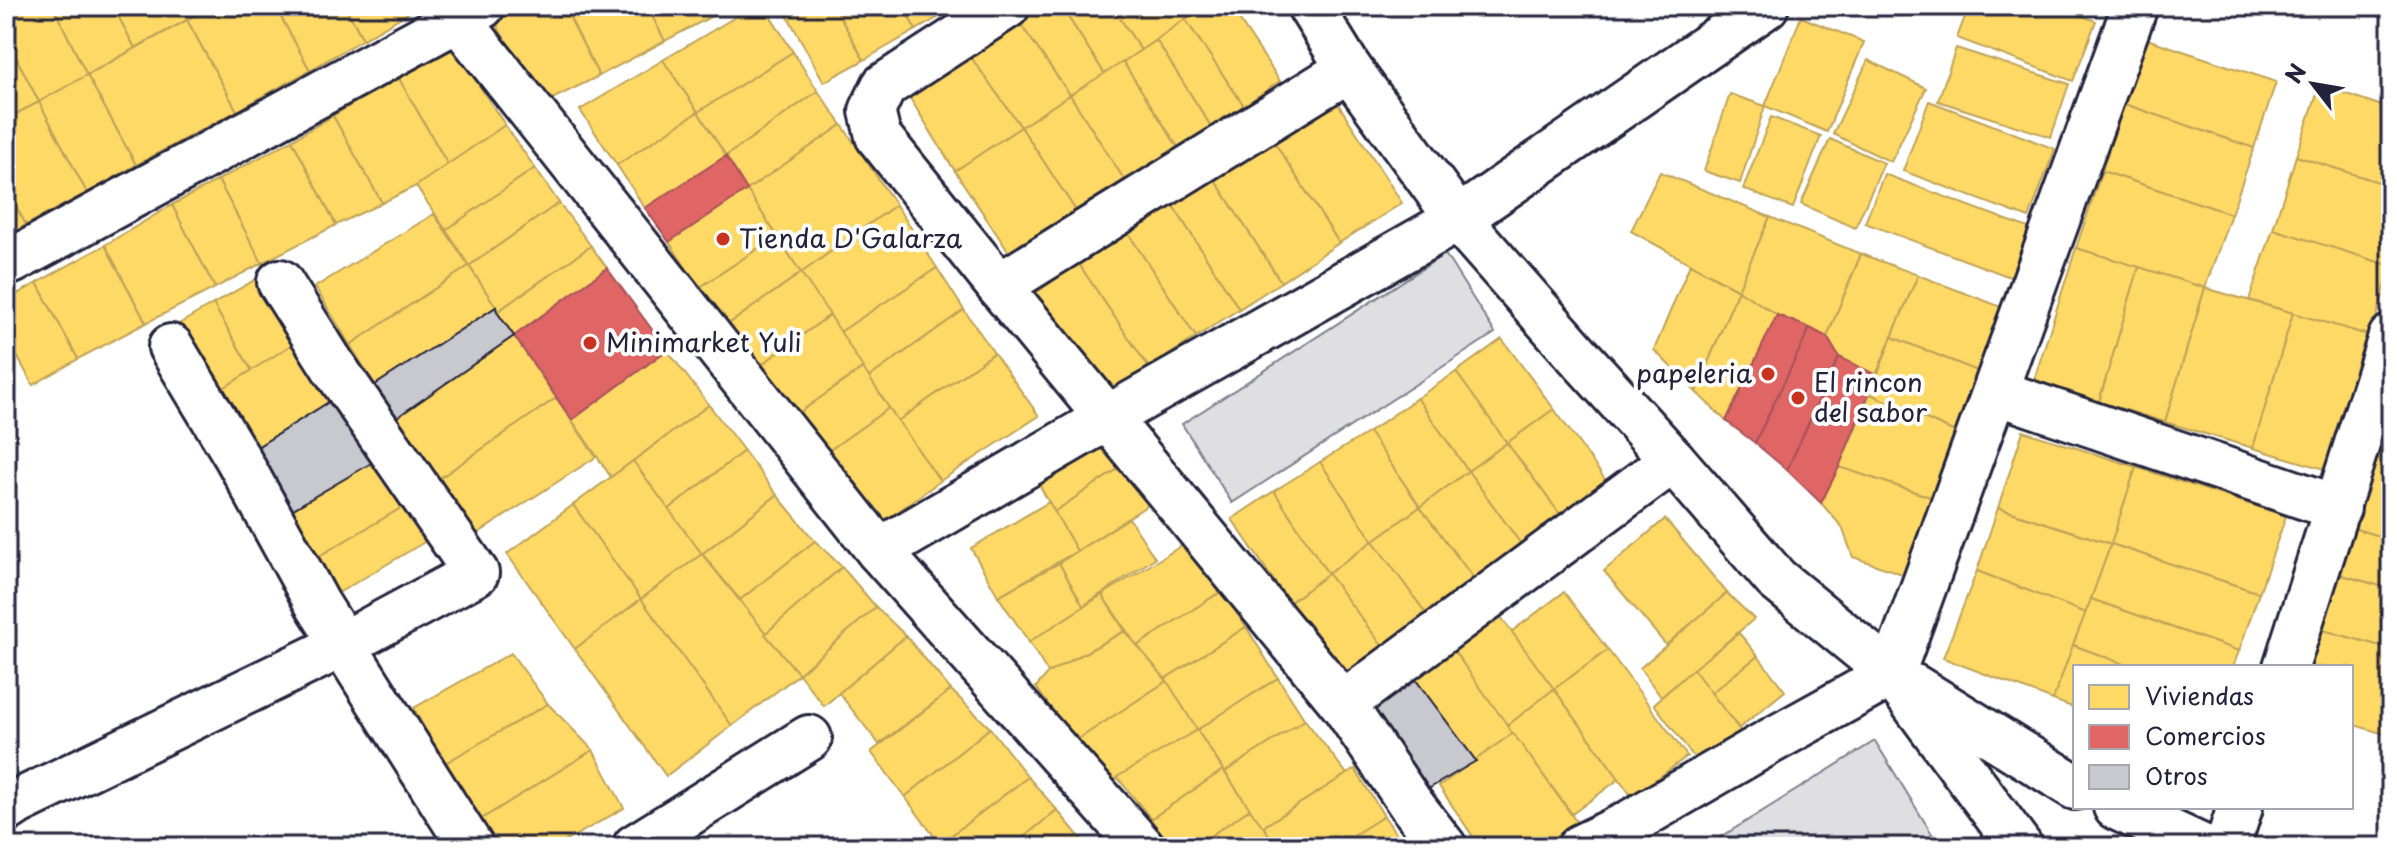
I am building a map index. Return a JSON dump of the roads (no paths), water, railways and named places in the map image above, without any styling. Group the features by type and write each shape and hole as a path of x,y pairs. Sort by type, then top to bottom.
{"street":[{"path":"1007,6 884,86 872,111 878,136 1343,704 1444,847"},
{"path":"1310,6 1349,69 1458,219 1776,579 1892,674 2073,786"},
{"path":"879,551 1458,219 1766,6"},
{"path":"1580,847 1632,836 1769,742 1892,674 2135,6"},
{"path":"12,261 464,10 879,551 1142,847"},
{"path":"999,286 1349,69"},
{"path":"10,797 342,645 476,573 333,366 280,282"},
{"path":"2287,665 2391,337"},
{"path":"171,347 342,645 471,847"},
{"path":"1996,392 2338,508"},
{"path":"1343,704 1673,460"},
{"path":"1892,674 2020,847"},
{"path":"635,847 809,738"},
{"path":"2120,809 2202,847"},
{"path":"2227,847 2239,809"}],"place":[{"name":"Tienda D'Galarza","path":"723,239"},
{"name":"Minimarket Yuli","path":"590,343"},
{"name":"papeleria","path":"1768,374"},
{"name":"El rincon del sabor","path":"1798,398"}]}
